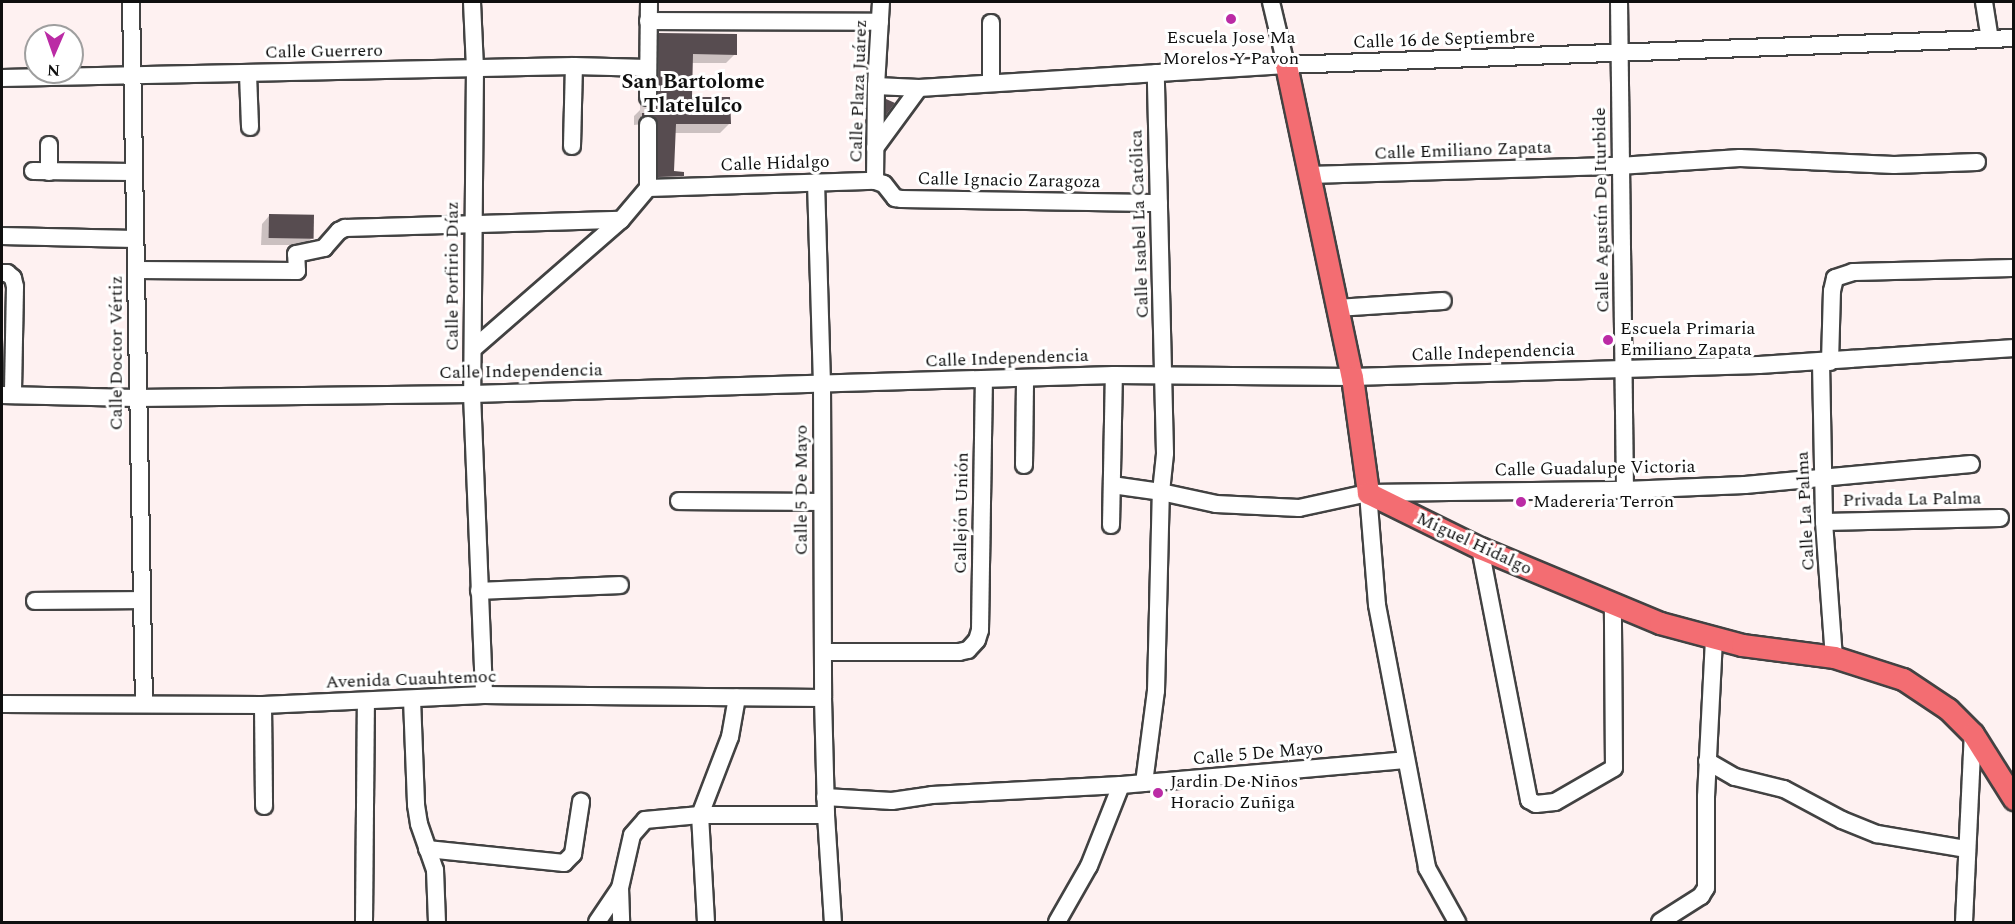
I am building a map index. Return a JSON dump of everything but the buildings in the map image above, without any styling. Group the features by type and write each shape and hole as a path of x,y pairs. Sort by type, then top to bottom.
{"main road":[{"path":"1286,65 1352,377 1368,493"},
{"name":"Miguel Hidalgo","path":"1368,493 1480,548 1613,606 1714,639 1834,657 1903,679 1948,709 1973,734 2013,799"}],"street":[{"name":"Calle Doctor Vértiz","path":"131,2 137,270 136,398 144,704"},
{"name":"Calle Porfirio Díaz","path":"472,2 475,68 472,394 484,695"},
{"path":"648,97 649,2"},
{"name":"Calle Plaza Juárez","path":"875,181 876,86 881,2"},
{"path":"1271,2 1286,65"},
{"name":"Calle Agustín De Iturbide","path":"1619,2 1619,166 1626,369 1625,490"},
{"path":"1984,2 1990,39"},
{"path":"648,21 880,22"},
{"path":"991,23 991,82"},
{"name":"Calle 16 de Septiembre","path":"876,86 919,88 1286,65 2013,38"},
{"name":"Calle Guerrero","path":"2,78 574,66 648,68"},
{"path":"572,146 574,66"},
{"name":"Calle Isabel La Católica","path":"1144,783 1156,691 1161,492 1165,453 1156,73"},
{"path":"248,74 250,126"},
{"path":"875,148 919,88"},
{"path":"473,349 621,220 648,188 648,125"},
{"path":"49,144 41,171 134,172"},
{"name":"Calle Emiliano Zapata","path":"1309,175 1619,166 1740,158 1894,165 1977,162"},
{"name":"Calle Ignacio Zaragoza","path":"875,181 884,184 895,198 1159,203"},
{"name":"Calle Hidalgo","path":"648,188 875,181"},
{"name":"Calle 5 De Mayo","path":"816,182 822,383 821,502 825,797 833,922"},
{"path":"137,270 297,271 297,254 324,249 339,231 345,228 621,220"},
{"path":"2,236 135,239"},
{"name":"Calle La Palma","path":"1834,657 1823,476 1825,362 1835,278 1853,272 2013,268"},
{"path":"2,273 7,273 13,278 15,287 7,395"},
{"path":"1337,308 1443,302"},
{"name":"Calle Independencia","path":"7,395 136,398 472,394 1114,375 1352,377 1825,362 2013,348"},
{"path":"1111,525 1114,375"},
{"path":"1024,465 1025,378"},
{"name":"Callejón Unión","path":"823,652 959,652 974,646 980,630 984,379"},
{"name":"Calle Guadalupe Victoria","path":"1112,485 1161,492 1216,504 1299,508 1368,493 1625,490 1745,484 1971,464"},
{"path":"1368,493 1377,605 1427,868 1457,922"},
{"path":"679,501 821,502"},
{"name":"Privada La Palma","path":"1824,522 2000,518"},
{"path":"1480,548 1529,800 1536,804 1555,802 1614,768 1613,606"},
{"path":"479,591 620,585"},
{"path":"34,601 141,600"},
{"path":"1660,922 1701,896 1706,888 1707,761 1714,639"},
{"name":"Avenida Cuauhtemoc","path":"2,704 263,705 484,695 823,698"},
{"path":"706,922 700,815 731,731 737,698"},
{"path":"412,699 416,805 435,870 437,922"},
{"path":"364,922 366,701"},
{"path":"263,705 264,806"},
{"path":"1964,922 1973,734"},
{"name":"Calle 5 De Mayo","path":"825,797 892,801 932,795 1121,785 1406,760"},
{"path":"1707,761 1735,777 1784,789 1842,820 1877,834 1967,849"},
{"path":"1057,922 1089,866 1121,785"},
{"path":"427,849 564,863 573,854 581,802"},
{"path":"621,922 620,888 632,835 645,820 700,815 826,815"},
{"path":"597,922 620,888"}],"tunnel":[{"path":"648,97 648,125"}],"place":[{"name":"Escuela Jose Ma Morelos Y Pavon","path":"1231,19"},
{"name":"Escuela Primaria Emiliano Zapata","path":"1608,340"},
{"name":"Madereria Terron","path":"1521,502"},
{"name":"Jardin De Niños Horacio Zuñiga","path":"1158,793"}],"district":[{"name":"San Bartolome Tlatelulco","path":"693,94"}]}
